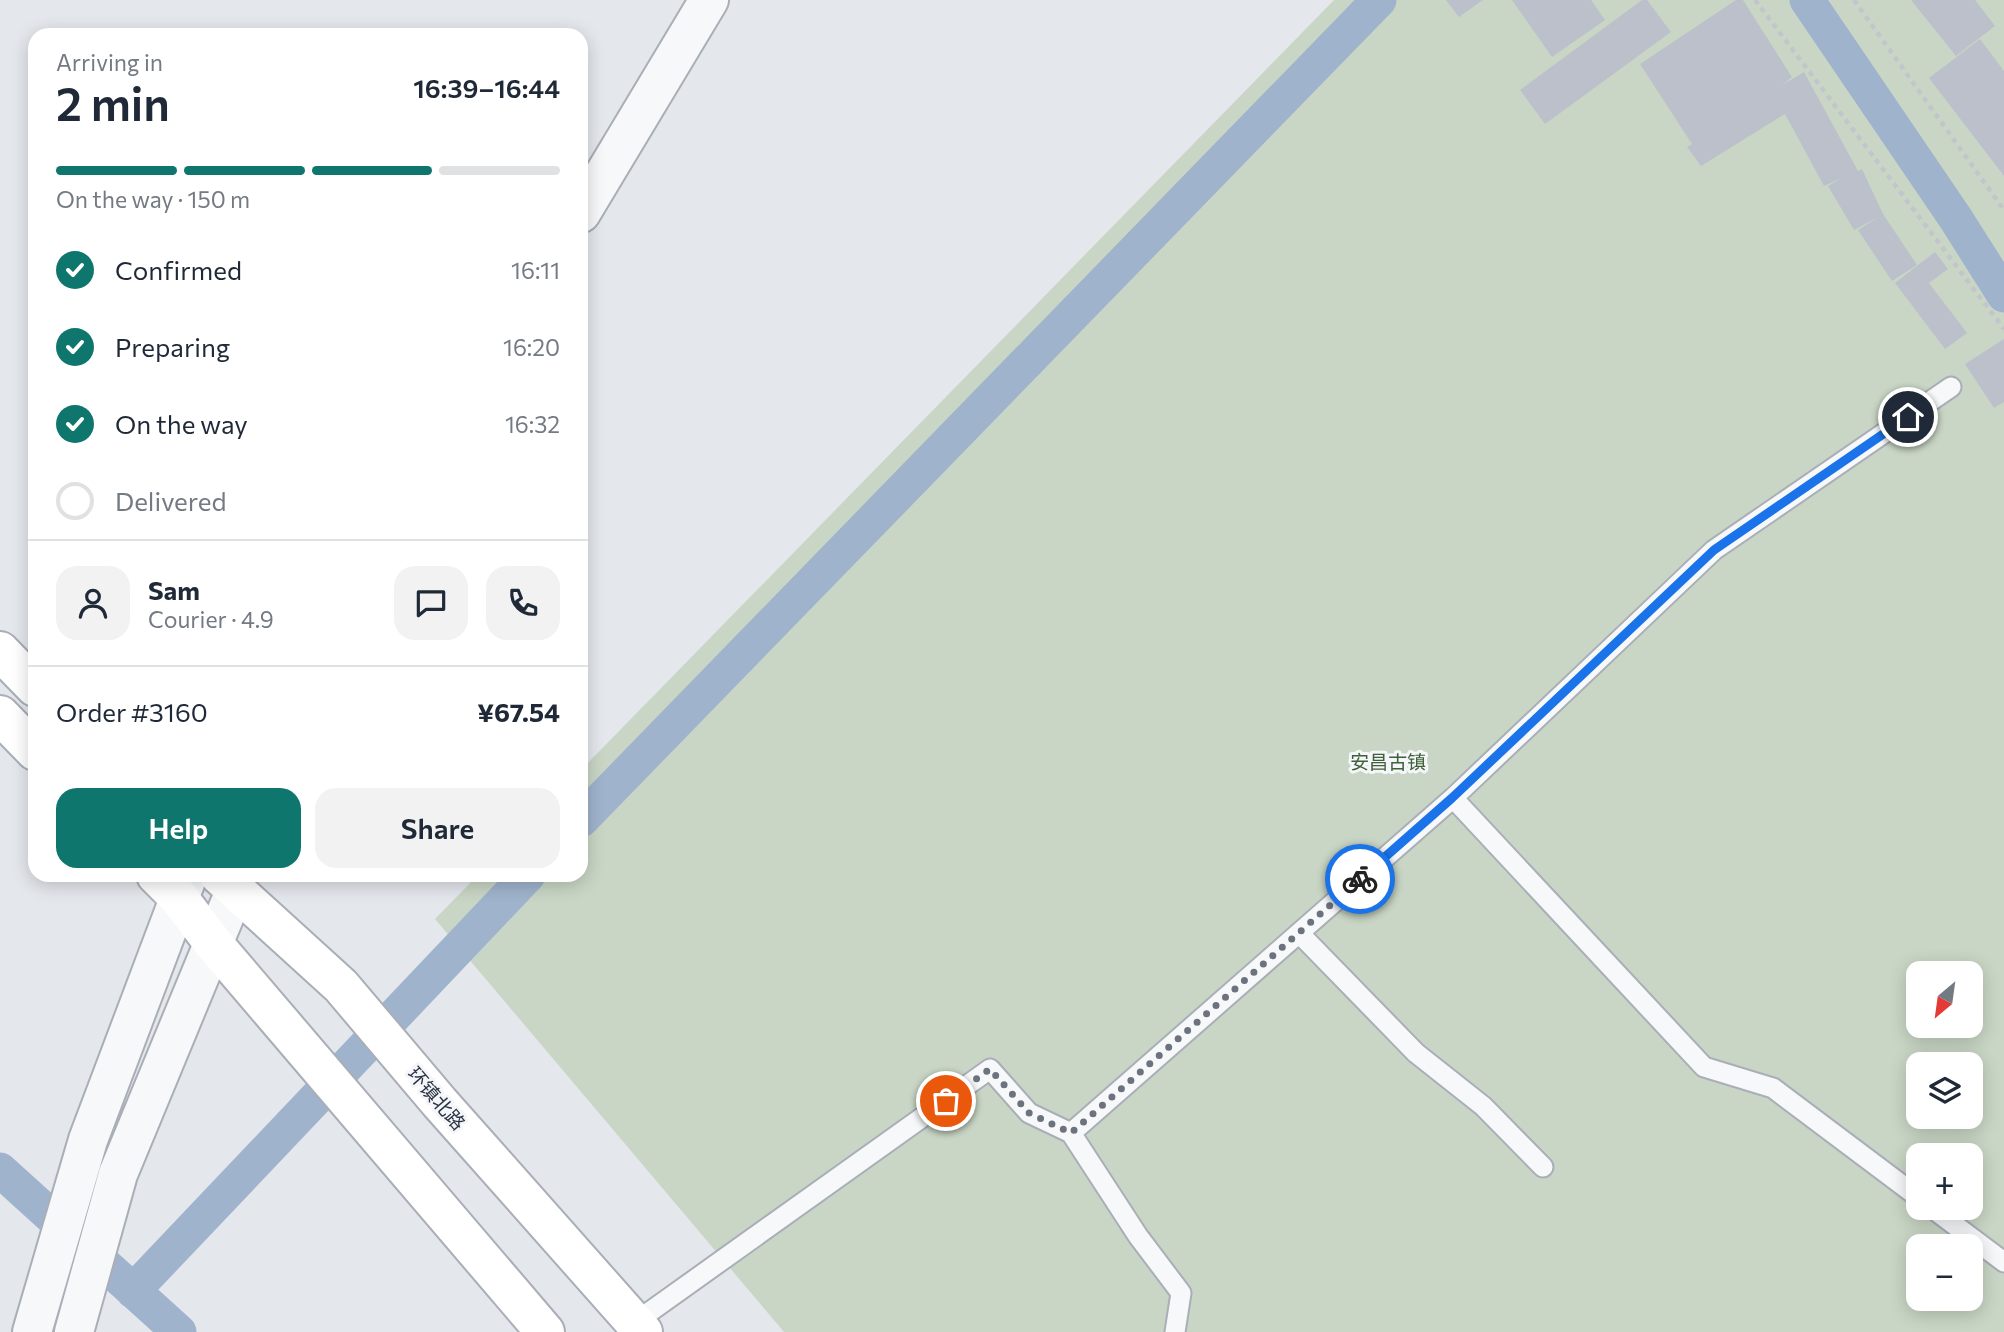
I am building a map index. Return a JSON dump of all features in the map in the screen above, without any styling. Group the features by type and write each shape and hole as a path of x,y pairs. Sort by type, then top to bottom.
{"main road":[{"path":"0,651 28,680"},
{"path":"0,715 28,744"},
{"path":"174,883 213,943 545,1332"},
{"name":"环镇北路","path":"228,883 341,986 440,1103 638,1327"}],"street":[{"path":"588,201 709,0"},
{"path":"32,1332 88,1140 174,883"},
{"path":"74,1332 118,1174 213,943 228,883"}],"lane":[{"path":"1071,1133 1452,798 1714,550 1951,387"},
{"path":"1452,798 1704,1067 1773,1088 1906,1188"},
{"path":"1299,933 1416,1053 1483,1106 1543,1167"},
{"path":"638,1327 990,1069 1029,1113 1071,1133 1138,1236 1181,1293 1175,1332"},
{"path":"1948,1220 2004,1262"}],"path":[{"path":"1755,0 2004,329"},
{"path":"1854,0 2004,210"}],"green space":[{"name":"安昌古镇","path":"1334,0 2004,0 2004,1332 784,1332 435,919 471,882 588,882 588,763"}],"building":[{"path":"1446,0 1483,0 1459,17"},
{"path":"1512,0 1591,0 1605,20 1552,57"},
{"path":"1642,0 1647,0 1671,32 1545,124 1520,90"},
{"path":"1736,0 1743,0 1792,77 1782,85 1804,72 1858,171 1862,169 1883,214 1917,265 1892,281 1858,230 1880,216 1854,230 1828,186 1842,178 1824,186 1785,114 1701,166 1687,147 1692,144 1640,64"},
{"path":"1911,0 1975,0 1995,26 1956,56"},
{"path":"1980,39 2004,71 2004,176 1929,78"},
{"path":"1935,252 1948,269 1929,283 1967,333 1945,349 1895,283"},
{"path":"2004,339 2004,402 1994,408 1965,364"}],"waterway":[{"path":"588,813 1379,0"},
{"path":"1807,0 1956,219 2004,295"},
{"path":"133,1291 521,882"},
{"path":"0,1170 179,1332"}],"way so far":[{"path":"946,1101 990,1069 1029,1113 1071,1133 1360,879"}],"route":[{"path":"1360,879 1452,798 1714,550 1908,417"}]}
